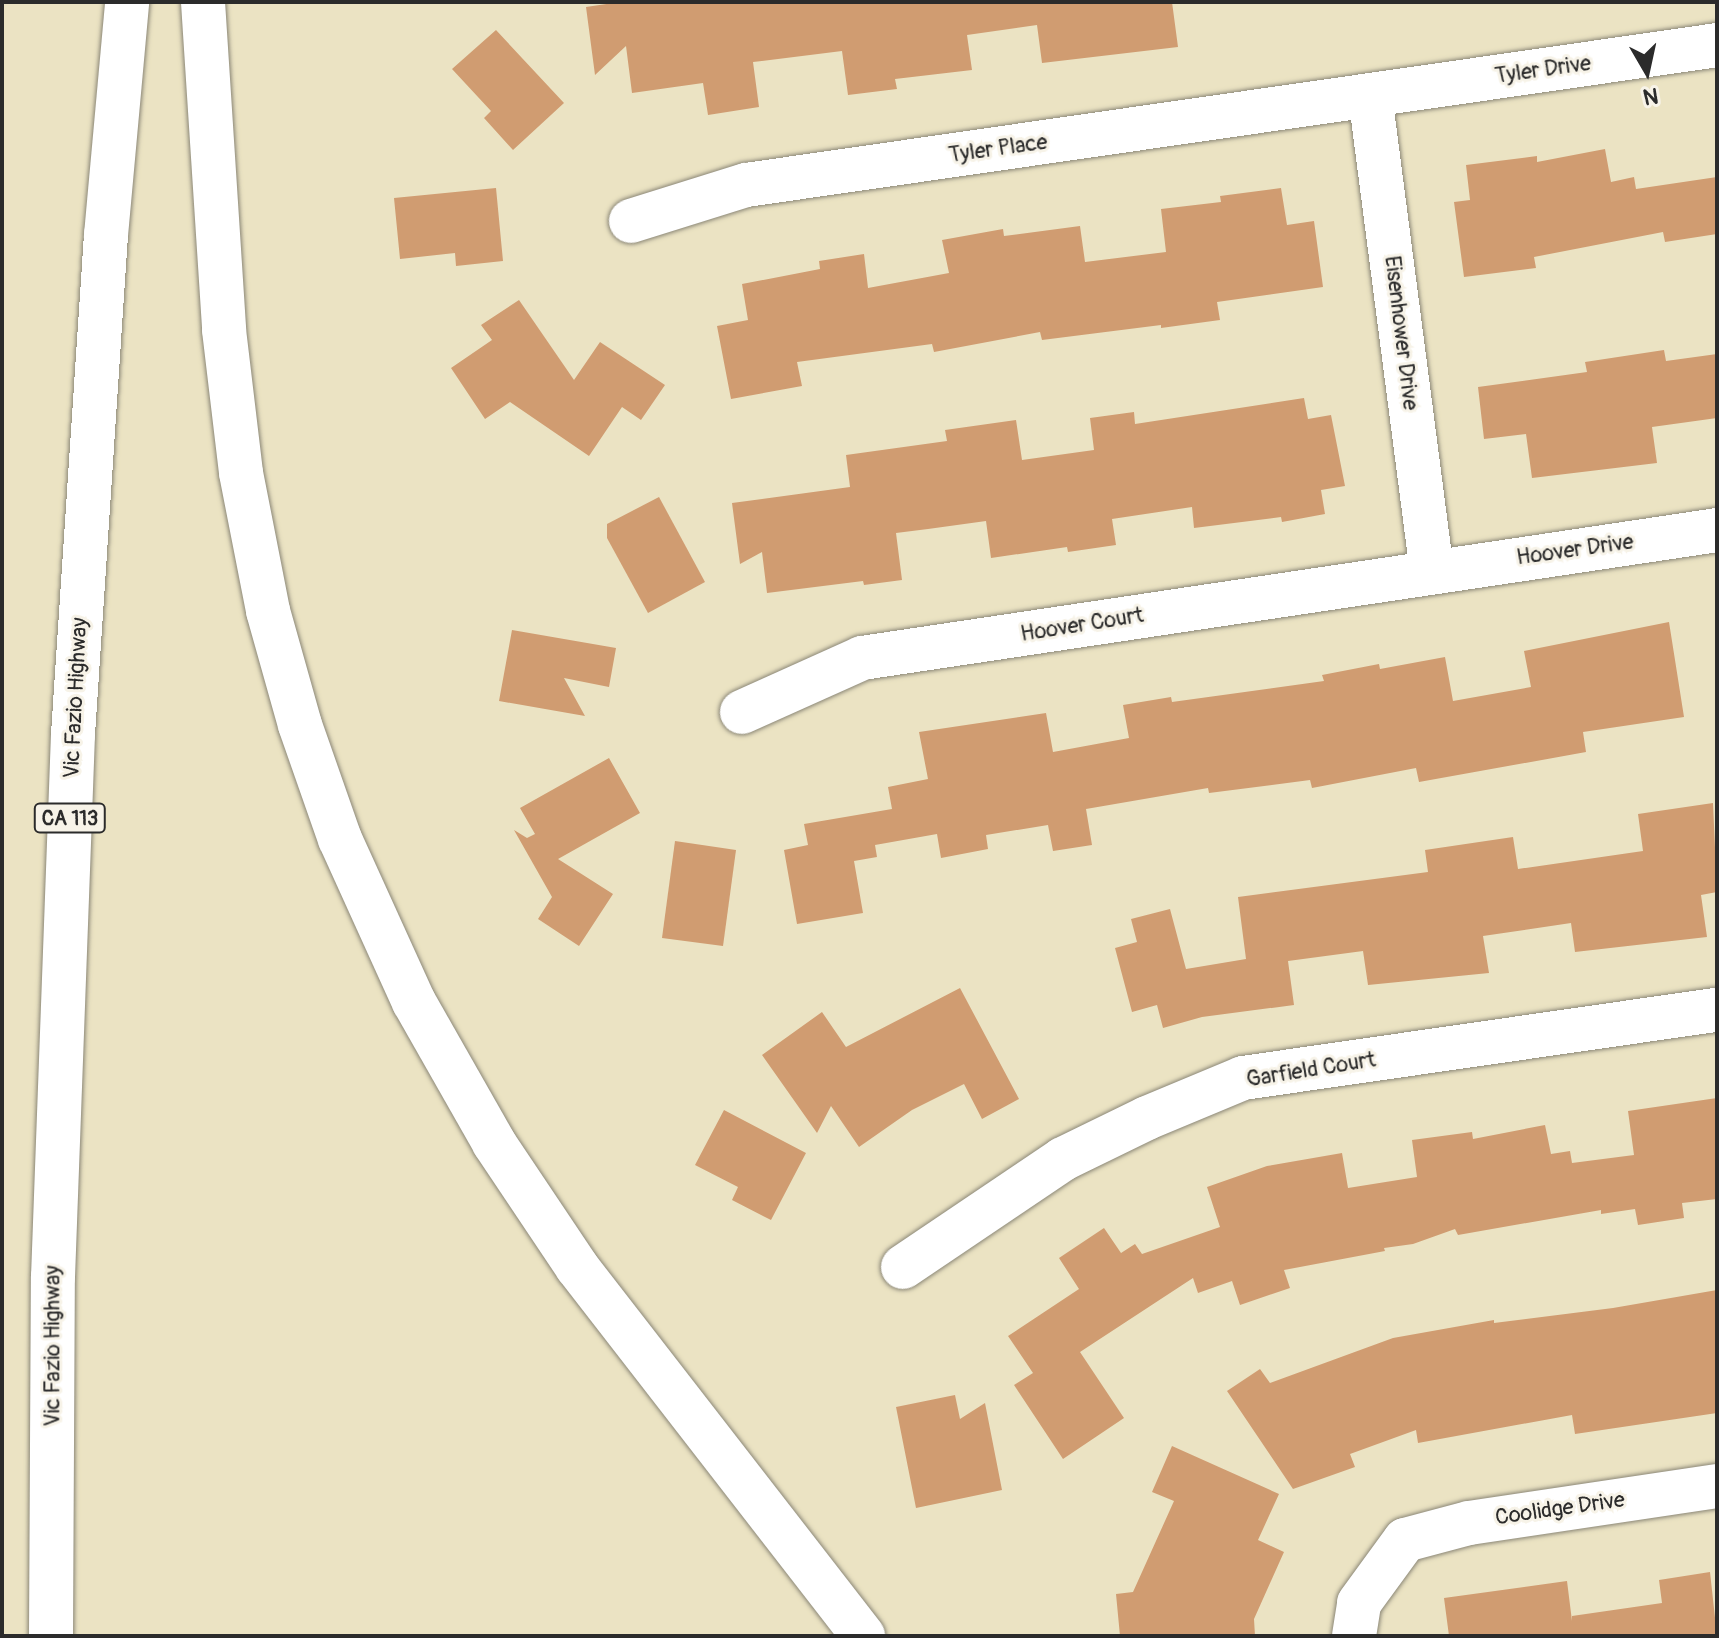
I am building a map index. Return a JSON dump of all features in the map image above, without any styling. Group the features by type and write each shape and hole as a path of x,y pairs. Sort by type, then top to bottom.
{"main road":[{"name":"Vic Fazio Highway","path":"51,1636 53,1277 73,734 106,235 127,2"},
{"path":"203,2 224,330 241,473 268,611 300,725 340,839 414,1002 494,1143 577,1267 863,1636"},
{"name":"Tyler Drive","path":"1370,95 1717,45"},
{"name":"Tyler Place","path":"631,221 746,185 1370,95"},
{"name":"Eisenhower Drive","path":"1370,95 1432,571"},
{"name":"Hoover Drive","path":"1432,571 1717,530"},
{"name":"Hoover Court","path":"742,712 862,658 1432,571"},
{"name":"Garfield Court","path":"903,1267 1063,1159 1147,1118 1243,1078 1717,1010"},
{"name":"Coolidge Drive","path":"1354,1636 1359,1603 1405,1540 1469,1523 1717,1486"}],"building":[{"path":"620,2 1172,2 1178,47 1042,63 1037,25 967,35 972,70 895,79 897,89 848,95 842,51 753,62 759,107 708,115 703,83 632,93 626,46 595,75 586,7"},
{"path":"496,30 564,103 513,150 484,118 491,111 452,69"},
{"path":"1605,149 1611,182 1634,177 1636,189 1717,177 1717,234 1665,242 1663,232 1534,257 1536,268 1464,277 1454,202 1470,200 1466,165 1537,156 1537,162"},
{"path":"496,188 503,261 456,266 455,253 400,259 394,198"},
{"path":"1281,188 1287,225 1314,221 1323,287 1217,302 1220,320 1042,340 1040,332 934,352 932,344 797,362 802,386 731,399 717,326 748,320 742,284 820,269 819,261 864,254 868,288 949,273 942,240 1003,229 1004,236 1080,226 1085,262 1166,252 1161,209 1221,202 1220,196"},
{"path":"519,300 574,380 600,342 665,385 641,420 622,407 589,456 510,402 485,419 451,368 492,340 481,325"},
{"path":"1664,350 1666,361 1717,354 1717,418 1652,427 1657,463 1532,478 1526,434 1484,439 1478,387 1587,372 1585,362"},
{"path":"1304,398 1308,419 1331,415 1345,486 1321,490 1325,514 1282,522 1281,517 1194,528 1192,507 1112,519 1116,545 1068,552 1067,547 991,558 986,521 896,533 902,580 864,585 863,581 767,593 762,552 740,564 732,503 850,487 846,455 947,441 945,430 1016,420 1022,460 1094,450 1090,418 1134,412 1135,424"},
{"path":"659,497 705,582 648,613 607,538 607,524"},
{"path":"1669,622 1684,717 1583,732 1586,752 1419,782 1416,768 1312,788 1310,780 1209,793 1208,788 1086,809 1092,845 1053,851 1048,825 986,835 988,849 941,858 937,834 875,845 877,857 854,861 863,913 797,924 784,850 808,845 804,824 892,809 888,787 928,779 919,732 1046,713 1053,752 1129,738 1123,705 1171,697 1172,702 1324,681 1322,675 1379,664 1380,669 1445,657 1453,701 1531,687 1524,651"},
{"path":"512,630 616,648 609,687 564,678 585,716 499,701"},
{"path":"609,758 640,813 558,859 613,894 579,946 538,919 552,897 514,830 527,838 535,834 520,808"},
{"path":"1713,803 1717,892 1701,895 1707,937 1575,952 1571,923 1483,936 1489,973 1368,985 1363,951 1288,961 1294,1005 1202,1017 1163,1028 1157,1005 1132,1012 1115,948 1137,942 1131,919 1170,909 1186,969 1246,959 1238,897 1428,872 1425,850 1513,837 1518,869 1643,851 1638,814"},
{"path":"675,841 736,850 723,946 662,938"},
{"path":"960,988 1019,1099 982,1119 964,1084 912,1110 859,1147 831,1106 817,1133 762,1055 822,1012 846,1047"},
{"path":"1717,1098 1717,1199 1682,1203 1684,1218 1638,1225 1635,1209 1601,1214 1601,1210 1458,1235 1455,1229 1413,1244 1384,1248 1385,1251 1284,1270 1290,1288 1240,1305 1232,1281 1198,1293 1193,1278 1080,1352 1124,1418 1063,1459 1014,1385 1033,1373 1008,1336 1079,1289 1059,1258 1104,1228 1121,1253 1135,1244 1142,1254 1220,1227 1207,1187 1267,1166 1342,1153 1348,1188 1417,1177 1412,1140 1472,1132 1473,1139 1545,1125 1551,1154 1570,1151 1572,1163 1634,1155 1628,1111"},
{"path":"724,1110 806,1153 771,1220 732,1200 738,1187 695,1165"},
{"path":"1717,1290 1717,1413 1575,1434 1572,1415 1418,1443 1416,1430 1350,1454 1355,1467 1293,1489 1227,1391 1260,1369 1270,1383 1393,1338 1494,1320 1494,1323 1613,1308"},
{"path":"955,1395 960,1419 985,1403 1002,1490 916,1508 896,1407"},
{"path":"1172,1446 1279,1494 1258,1540 1284,1552 1254,1619 1255,1636 1120,1636 1116,1594 1133,1592 1174,1501 1152,1492"},
{"path":"1710,1572 1717,1636 1449,1636 1444,1598 1567,1581 1572,1621 1572,1616 1662,1603 1659,1580"}]}
